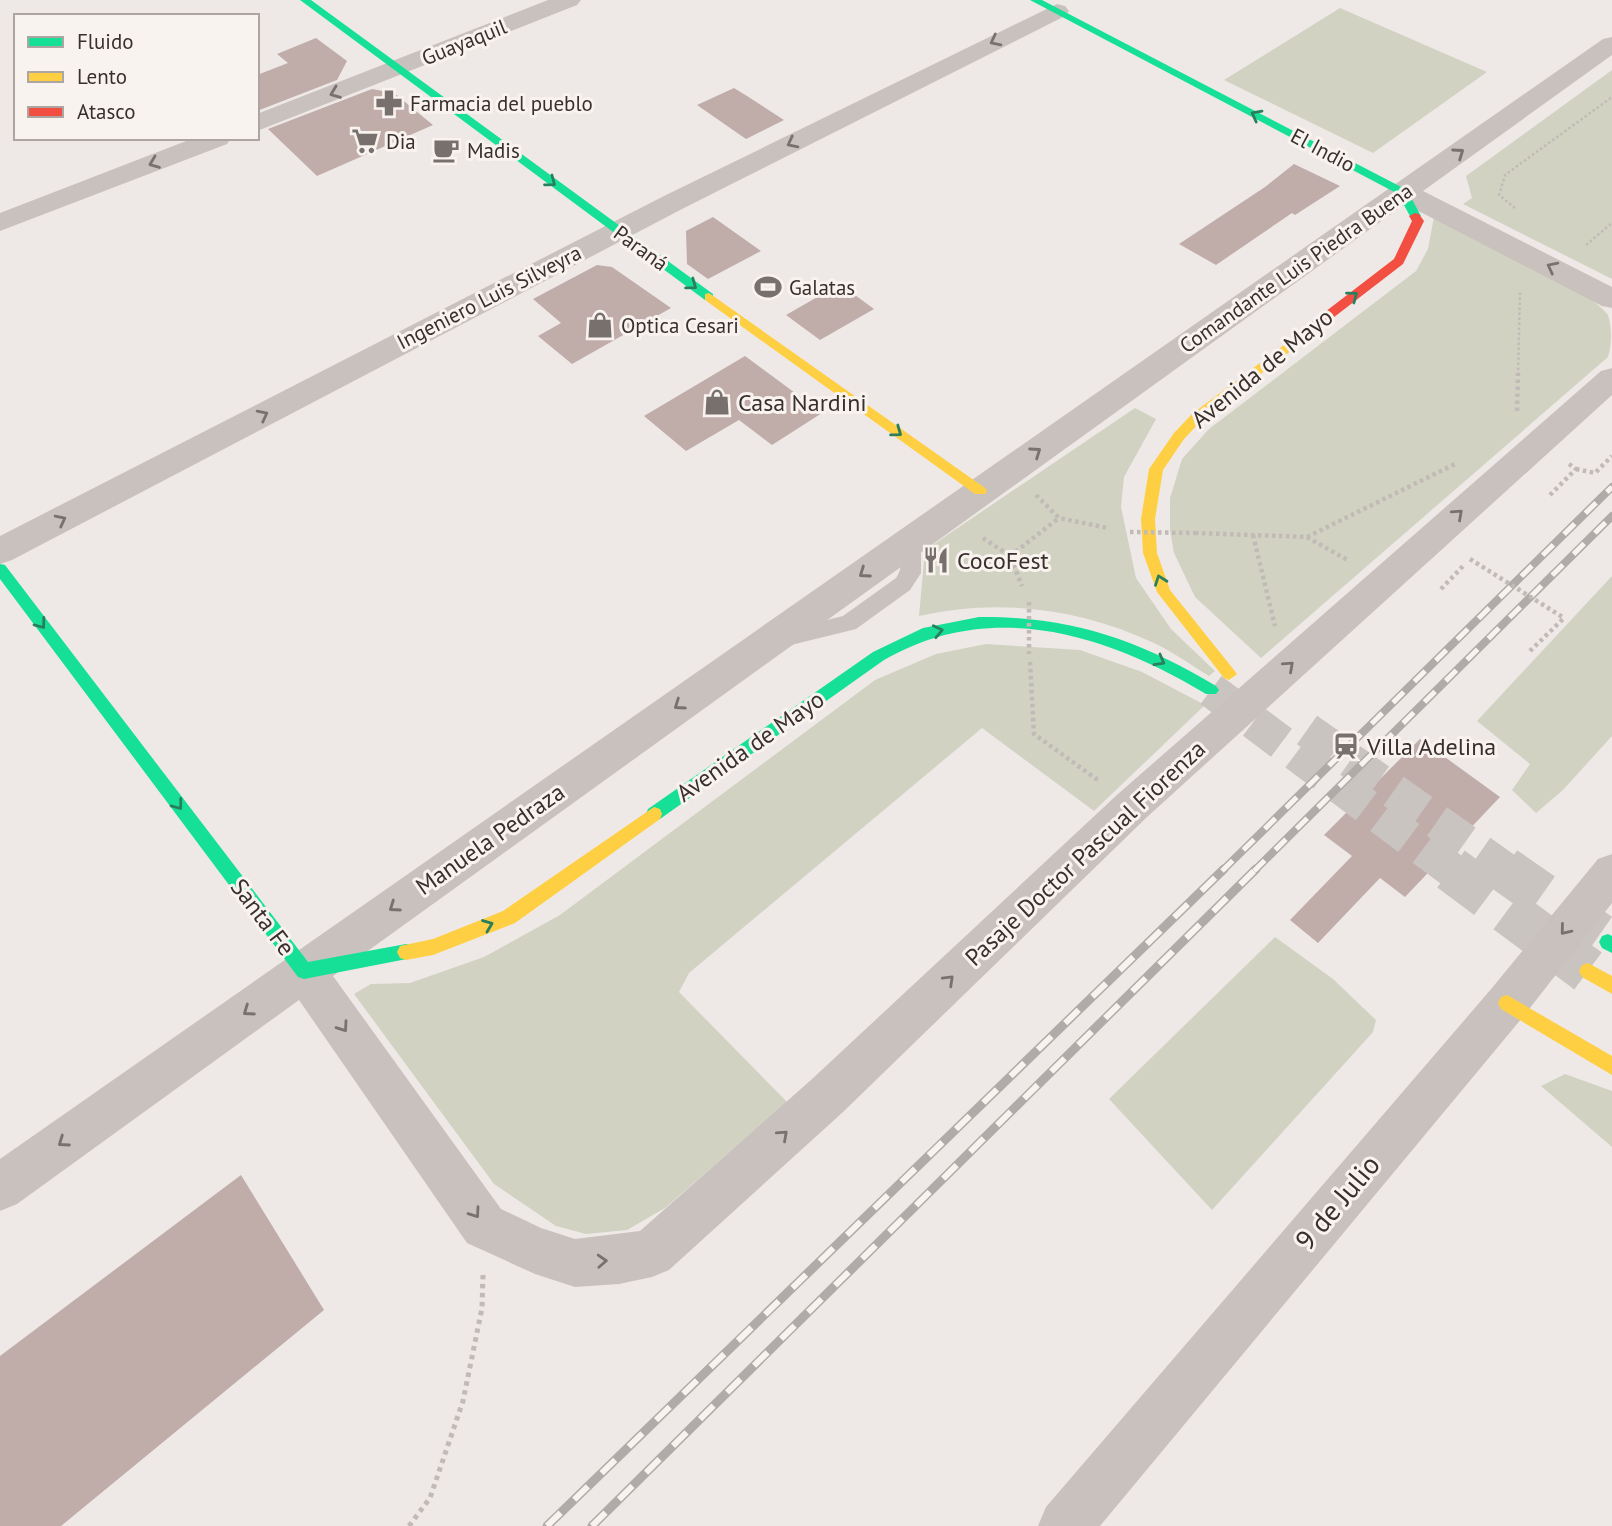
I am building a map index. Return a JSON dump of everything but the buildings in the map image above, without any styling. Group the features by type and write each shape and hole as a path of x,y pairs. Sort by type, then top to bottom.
{"street":[{"name":"Paraná","path":"306,0 617,231 980,491"},
{"name":"Guayaquil","path":"259,122 569,0"},
{"name":"El Indio","path":"1046,5 1612,299"},
{"name":"Ingeniero Luis Silveyra","path":"0,551 1046,5"},
{"name":"Comandante Luis Piedra Buena","path":"980,491 1612,44"},
{"path":"0,223 213,140"},
{"name":"Avenida de Mayo","path":"1229,674 1164,592 1150,553 1148,519 1156,469 1179,436 1197,417 1399,261 1418,221 1403,192"},
{"name":"Pasaje Doctor Pascual Fiorenza","path":"535,1250 575,1263 618,1260 652,1253 827,1096 1132,806 1612,378"},
{"name":"Manuela Pedraza","path":"0,1187 980,491"},
{"name":"Santa Fe","path":"0,569 304,971 484,1226 535,1250"},
{"name":"Avenida de Mayo","path":"304,971 433,947 509,917 876,657 925,634 963,626 1023,624 1088,635 1150,655 1211,690"},
{"name":"9 de Julio","path":"1065,1526 1611,876"},
{"path":"1588,971 1612,986"},
{"path":"1507,1003 1612,1066"}],"path":[{"path":"1525,213 1499,195 1505,176 1612,97"},
{"path":"1594,249 1586,245 1612,223"},
{"path":"1517,420 1520,285"},
{"path":"1576,469 1595,472 1612,456"},
{"path":"1307,537 1458,462"},
{"path":"1010,470 1059,518 1130,532 1307,537 1384,582"},
{"path":"948,514 1010,556 1029,603 1034,734 1132,806"},
{"path":"1010,556 1059,518"},
{"path":"1253,535 1286,669"},
{"path":"1441,589 1470,559 1563,618 1530,651"},
{"path":"409,1526 430,1498 463,1401 482,1308 484,1226"}],"green space":[{"path":"1340,8 1487,72 1373,153 1224,80"},
{"path":"1612,70 1612,279 1463,204 1472,198 1466,176"},
{"path":"1434,217 1527,262 1596,303 1608,315 1611,342 1608,357 1261,658 1195,597 1174,553 1170,530 1170,498 1182,459 1209,429 1416,271 1428,249"},
{"path":"1135,408 1156,419 1124,477 1121,507 1136,578 1171,629 1215,671 1209,676 1154,643 1097,621 1068,614 1009,607 919,616 925,550"},
{"path":"1612,576 1612,736 1563,790 1536,813 1512,790 1530,764 1477,721"},
{"path":"986,644 1080,650 1142,672 1205,705 1094,811 982,728 689,973 679,992 787,1102 665,1208 627,1230 586,1234 556,1226 494,1184 354,994 371,984 410,983 484,957 560,915 875,680 936,654"},
{"path":"1275,937 1333,979 1376,1020 1373,1032 1212,1210 1109,1099"},
{"path":"1565,1074 1612,1091 1612,1147 1541,1086"}],"tunnel":[{"path":"1211,690 1453,871"},
{"path":"1307,730 1507,871"},
{"path":"1451,869 1588,971"},
{"path":"1504,869 1608,942"}],"railway":[{"path":"1222,871 1612,487"},
{"path":"1254,871 1612,516"},
{"path":"547,1526 1224,869"},
{"path":"592,1526 1256,869"}],"traffic: fast":[{"path":"305,0 709,297"},
{"path":"1035,0 1403,192 1415,216"},
{"path":"0,569 304,971 406,952"},
{"path":"654,814 878,656 923,634 951,627 1009,623 1038,625 1097,637 1151,656 1211,690"},
{"path":"1608,942 1612,945"}],"traffic: slow":[{"path":"709,297 980,491"},
{"path":"1229,674 1164,592 1150,553 1148,519 1156,469 1179,436 1197,417 1312,328"},
{"path":"406,952 433,947 509,917 654,814"},
{"path":"1588,971 1612,986"},
{"path":"1507,1003 1612,1066"}],"traffic: jam":[{"path":"1312,328 1399,261 1418,221 1415,216"}],"place":[{"name":"Farmacia del pueblo","path":"389,103"},
{"name":"Dia","path":"365,141"},
{"name":"Madis","path":"446,150"},
{"name":"Galatas","path":"768,287"},
{"name":"Optica Cesari","path":"600,325"},
{"name":"Casa Nardini","path":"717,402"},
{"name":"CocoFest","path":"936,560"},
{"name":"Villa Adelina","path":"1346,746"}]}
